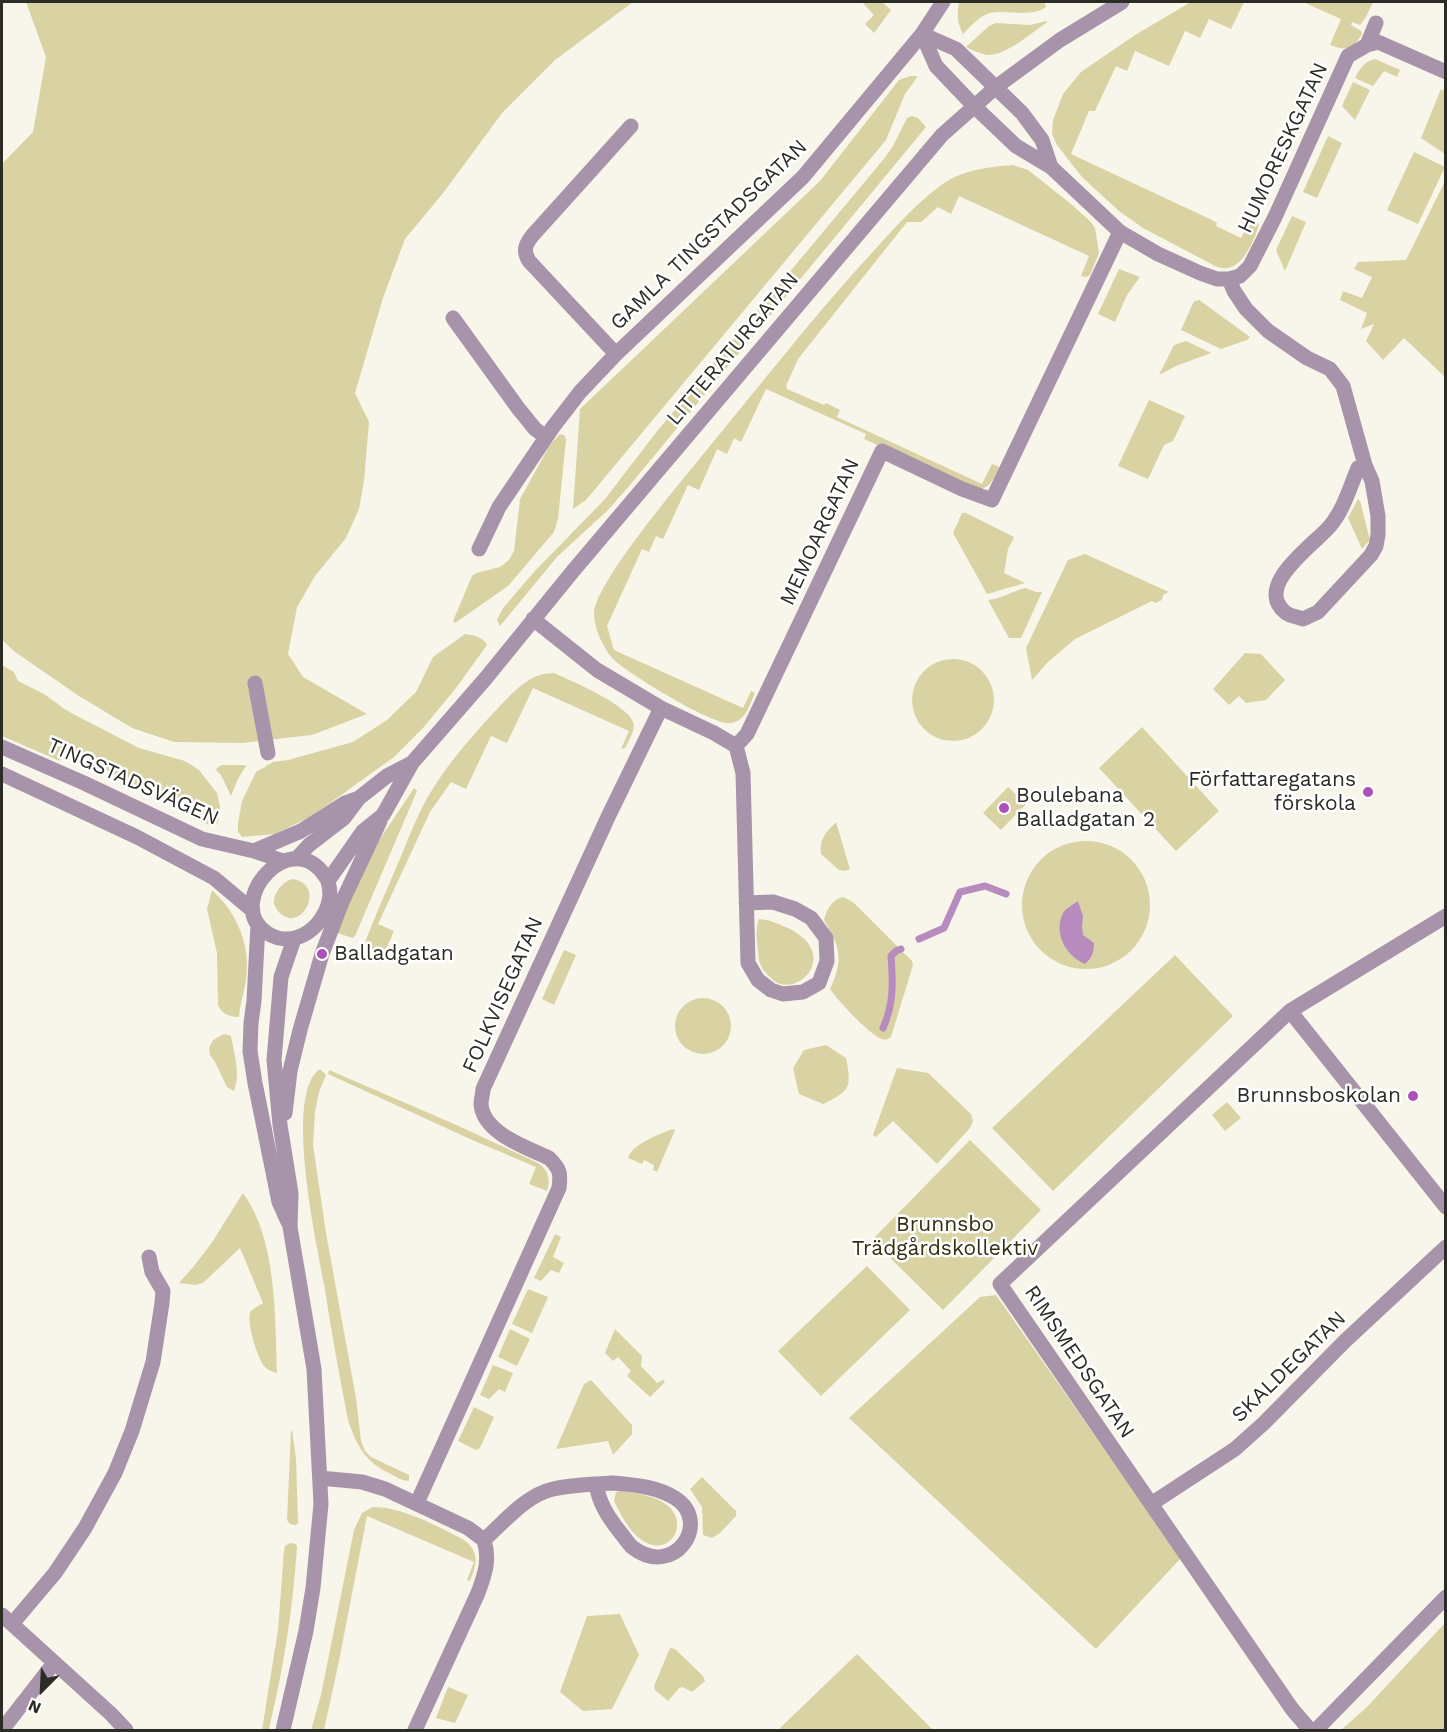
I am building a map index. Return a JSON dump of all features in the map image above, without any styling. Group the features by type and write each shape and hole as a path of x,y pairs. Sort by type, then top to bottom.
{"street":[{"name":"GAMLA TINGSTADSGATAN","path":"479,549 499,507 546,437 580,392 616,354 803,177 922,34 943,2"},
{"name":"LITTERATURGATAN","path":"283,1731 306,1630 313,1588 321,1504 314,1369 290,1227 291,1193 280,1125 274,1060 281,977 294,939 303,936 317,925 330,894 328,881 363,831 383,815 412,763 942,135 996,87 1060,40 1122,2"},
{"path":"1367,45 1376,23"},
{"path":"922,34 956,49 1022,113 1042,140 1051,167"},
{"path":"922,34 936,66 1016,146 1051,167 1120,232 1158,254 1200,273 1217,279 1229,279 1246,309 1268,331 1307,358 1330,369 1343,386 1365,465 1372,481 1377,516 1376,546 1371,555 1318,612 1303,619 1286,613 1276,601 1276,588 1286,569 1330,526 1342,508 1358,468 1365,465"},
{"path":"1367,45 1378,42 1446,72"},
{"name":"HUMORESKGATAN","path":"1229,279 1240,276 1250,266 1275,217 1348,56 1367,45"},
{"name":"GAMLA TINGSTADSGATAN","path":"616,354 529,261 525,251 532,236 631,126"},
{"name":"MEMOARGATAN","path":"736,746 747,734 882,451 962,489 992,500 1120,232"},
{"path":"453,318 518,408 535,429 546,437"},
{"path":"533,619 597,670 661,708 736,746 743,773 746,903 748,963 758,980 771,990 783,994 803,992 819,983 827,961 826,938 811,918 795,909 773,903 746,903"},
{"path":"255,683 268,753"},
{"name":"FOLKVISEGATAN","path":"417,1503 559,1188 561,1175 549,1158 499,1133 490,1124 484,1116 481,1103 483,1089 628,774 661,708"},
{"name":"TINGSTADSVÄGEN","path":"2,747 202,839 289,860"},
{"name":"LITTERATURGATAN","path":"290,1227 279,1202 250,1051 254,1001 254,898 268,871 289,860 344,818 359,798 387,776 412,763"},
{"path":"2,774 137,837 214,878 255,917 269,934 294,939"},
{"name":"LITTERATURGATAN","path":"254,852 301,831 345,802 359,798"},
{"path":"280,1125 287,1110 290,1071 300,1030 322,954 342,902 383,815"},
{"path":"289,860 307,860 323,871 328,881"},
{"path":"1446,916 1290,1011 1446,1207"},
{"name":"RIMSMEDSGATAN","path":"1290,1011 1000,1284 1292,1709 1310,1731"},
{"name":"SKALDEGATAN","path":"1151,1504 1235,1449 1345,1341 1446,1247"},
{"path":"126,1731 111,1714 7,1619 56,1573 85,1528 115,1473 132,1431 153,1362 162,1304 163,1291 152,1272 149,1257"},
{"path":"320,1478 362,1482 385,1489 468,1528 484,1540 488,1557 486,1571 416,1731"},
{"path":"484,1540 513,1513 538,1495 552,1489 596,1484 613,1483 642,1485 677,1499 690,1518 687,1541 678,1551 668,1557 646,1554 632,1546 614,1525 599,1500 596,1484"},
{"path":"1316,1731 1446,1597"},
{"path":"2,1731 54,1663"}],"green space":[{"path":"26,2 633,2 555,60 502,113 444,192 405,239 383,298 355,393 369,422 359,509 346,538 315,576 297,607 288,654 303,677 367,714 312,735 242,743 174,742 132,728 79,696 15,652 2,640 2,164 33,132 46,57"},
{"path":"862,2 882,2 891,10 874,33 865,24 874,15"},
{"path":"959,2 1044,2 1046,7 1027,13 986,14 963,34 958,18"},
{"path":"1191,2 1244,2 1231,29 1209,19 1200,38 1185,31 1169,66 1135,51 1127,71 1116,66 1095,111 1089,111 1071,154 1212,220 1217,223 1216,226 1241,238 1251,217 1259,226 1249,249 1238,263 1224,268 1215,266 1143,228 1119,211 1082,177 1057,145 1052,134 1053,120 1063,94 1081,72 1135,35"},
{"path":"1303,2 1373,2 1360,25 1352,22 1351,25 1362,34 1349,48 1341,48 1330,45 1341,19"},
{"path":"1047,21 1019,43 995,54 988,55 966,47 989,26 996,23 1030,25"},
{"path":"1375,59 1400,70 1397,77 1384,71 1373,86 1355,78 1363,66"},
{"path":"918,76 905,94 886,140 586,500 573,509 580,409 820,181 899,80"},
{"path":"1353,82 1370,90 1355,120 1342,106"},
{"path":"1441,89 1445,91 1445,154 1421,138"},
{"path":"912,116 918,118 926,127 630,485 609,509 557,557 500,626 497,620 503,608 534,572 605,499 658,430 883,160 907,118"},
{"path":"1328,136 1342,143 1317,198 1303,192"},
{"path":"1414,152 1445,167 1418,224 1387,210"},
{"path":"1013,165 1028,170 1091,222 1095,228 1099,253 1090,275 1081,276 1089,256 959,196 951,214 938,207 921,222 907,222 798,359 786,386 787,389 840,410 837,417 982,484 992,464 998,466 999,469 993,480 984,488 975,489 864,439 866,434 766,389 741,442 734,438 727,454 717,449 699,490 688,485 663,539 656,536 649,552 642,549 607,626 614,650 743,708 751,691 755,693 749,707 744,716 736,722 722,722 671,698 621,666 603,644 597,631 594,614 598,599 624,555 663,504 788,350 911,211 940,186 957,176 984,168"},
{"path":"1445,181 1446,377 1404,338 1383,360 1366,341 1374,324 1361,329 1367,313 1340,300 1343,291 1362,298 1372,277 1354,269 1358,262 1406,260"},
{"path":"1292,216 1306,222 1285,271 1276,250"},
{"path":"1119,269 1140,277 1127,295 1115,322 1098,314"},
{"path":"1199,300 1250,337 1221,349 1181,330 1193,303"},
{"path":"1186,341 1211,353 1159,375 1174,345"},
{"path":"1149,400 1185,416 1173,441 1164,445 1148,479 1118,466"},
{"path":"560,434 566,439 558,519 554,532 508,586 455,623 453,621 472,576 500,567 509,560 514,551 520,499 550,445"},
{"path":"1358,499 1370,540 1362,549 1348,518"},
{"path":"962,513 1014,537 1008,549 1004,573 1025,583 987,594 953,533"},
{"path":"1085,554 1169,592 1163,595 1162,600 1155,603 1152,601 1075,639 1048,662 1032,680 1026,648 1068,560"},
{"path":"1025,588 1042,592 1021,638 1009,638 988,600"},
{"path":"465,634 480,638 487,645 423,728 394,757 312,816 275,834 242,837 238,832 238,823 242,801 256,772 273,762 353,742 387,720 416,692 433,657"},
{"path":"1245,653 1261,654 1285,680 1266,700 1246,703 1239,696 1229,705 1213,689"},
{"path":"953,659 969,662 982,671 991,684 994,700 991,716 982,729 969,738 953,741 937,738 924,729 915,716 912,700 915,684 924,671 937,662"},
{"path":"2,665 14,672 18,681 44,694 79,717 139,748 185,761 199,770 217,793 220,807 218,823 212,826 192,818 156,795 70,753 64,752 60,761 2,736"},
{"path":"554,673 598,694 629,715 634,728 625,748 621,749 629,731 533,688 507,743 491,736 466,789 451,782 430,812 378,924 394,931 380,963 361,954 414,826 439,780 467,743 517,689 537,676"},
{"path":"1142,727 1219,811 1176,851 1099,768"},
{"path":"223,765 246,766 231,796 221,775 216,770"},
{"name":"Boulebana Balladgatan 2","path":"1008,787 1026,804 1001,830 983,813"},
{"path":"414,788 417,791 355,936 353,938 337,933 345,910 376,845"},
{"path":"836,822 850,869 845,871 839,870 821,854 824,836"},
{"path":"1086,841 1110,846 1131,860 1145,881 1150,905 1145,929 1131,950 1110,964 1086,969 1062,964 1041,950 1027,929 1022,905 1027,881 1041,860 1062,846"},
{"path":"293,879 302,882 307,888 309,902 302,914 289,918 278,911 274,900 279,888"},
{"path":"212,890 229,909 244,942 247,967 239,1017 226,1014 218,1005 217,953 207,909"},
{"path":"843,897 853,902 912,961 913,965 891,1037 886,1040 863,1025 830,989 837,970 838,953 834,938 824,920 826,912 836,900"},
{"path":"759,919 786,927 805,940 812,951 813,962 809,972 802,980 792,984 782,984 772,979 762,968 757,939"},
{"path":"564,950 576,955 554,1005 542,999"},
{"path":"1175,955 1233,1016 1053,1191 992,1128"},
{"path":"703,998 714,1000 723,1006 729,1015 731,1026 729,1037 723,1046 714,1052 703,1054 692,1052 683,1046 677,1037 675,1026 677,1015 683,1006 692,1000"},
{"path":"224,1034 231,1036 235,1057 237,1078 234,1091 227,1087 210,1055 209,1048 213,1040"},
{"path":"826,1045 846,1058 849,1076 844,1092 823,1104 799,1094 793,1068 804,1050"},
{"path":"897,1068 928,1073 971,1114 973,1121 970,1128 937,1164 893,1121 876,1137 873,1135"},
{"path":"320,1069 326,1075 319,1092 315,1112 313,1145 326,1233 356,1398 361,1441 365,1451 371,1457 409,1475 409,1481 402,1480 382,1469 368,1458 355,1438 348,1420 315,1237 303,1137 304,1107 309,1084"},
{"path":"329,1070 538,1163 548,1175 547,1191 529,1184 536,1167 328,1074"},
{"path":"1227,1102 1241,1118 1225,1131 1212,1115"},
{"path":"672,1129 675,1130 657,1172 653,1170 654,1165 644,1160 642,1164 628,1158 641,1144"},
{"name":"Brunnsbo Trädgårdskollektiv","path":"970,1140 1041,1210 943,1310 872,1240"},
{"path":"243,1193 254,1212 268,1255 274,1304 277,1373 264,1366 253,1339 251,1311 263,1303 240,1248 203,1283 195,1285 179,1283 211,1244"},
{"path":"555,1234 561,1237 553,1257 564,1263 559,1273 551,1270 541,1281 534,1278"},
{"path":"867,1266 910,1310 821,1396 778,1351"},
{"path":"528,1289 548,1297 532,1333 512,1324"},
{"path":"996,1295 1181,1558 1096,1649 849,1418 980,1297"},
{"path":"510,1329 530,1339 517,1366 498,1357"},
{"path":"615,1329 642,1356 641,1366 657,1383 663,1380 665,1382 650,1397 627,1376 631,1371 618,1357 613,1361 605,1353"},
{"path":"493,1365 513,1373 505,1392 499,1389 489,1399 480,1395"},
{"path":"591,1380 632,1425 632,1434 613,1455 608,1441 556,1449 584,1384"},
{"path":"474,1407 494,1417 480,1448 476,1450 458,1441"},
{"path":"292,1430 296,1458 298,1523 296,1525 290,1524 287,1520"},
{"path":"702,1477 736,1511 736,1516 712,1538 703,1535 702,1507 690,1489"},
{"path":"616,1492 651,1497 668,1506 677,1521 677,1529 673,1537 661,1545 652,1545 638,1538 626,1523 614,1501"},
{"path":"373,1507 408,1514 464,1540 475,1554 474,1569 470,1581 467,1580 474,1562 367,1516 324,1730 311,1730 321,1695 354,1530 362,1513"},
{"path":"290,1543 296,1544 297,1547 287,1636 269,1730 262,1730 278,1630 284,1550 285,1546"},
{"path":"620,1614 639,1655 612,1709 583,1711 560,1692 587,1616"},
{"path":"1445,1623 1445,1730 1341,1730 1366,1708"},
{"path":"670,1648 675,1649 703,1676 705,1681 692,1692 683,1687 679,1688 668,1701 655,1690 654,1686"},
{"path":"857,1654 933,1730 782,1730 780,1728"},
{"path":"448,1687 468,1695 455,1723 436,1718"}],"shaded area":[{"path":"1078,901 1083,916 1083,935 1094,943 1092,955 1085,964 1067,950 1060,928 1063,913"}],"waterway":[{"path":"919,939 944,928 960,892 985,886 1006,894"},
{"path":"883,1028 892,993 891,956 901,949"}],"place":[{"name":"Författaregatans förskola","path":"1368,792"},
{"name":"Boulebana Balladgatan 2","path":"1004,808"},
{"name":"Balladgatan","path":"322,954"},
{"name":"Brunnsboskolan","path":"1413,1096"}]}
